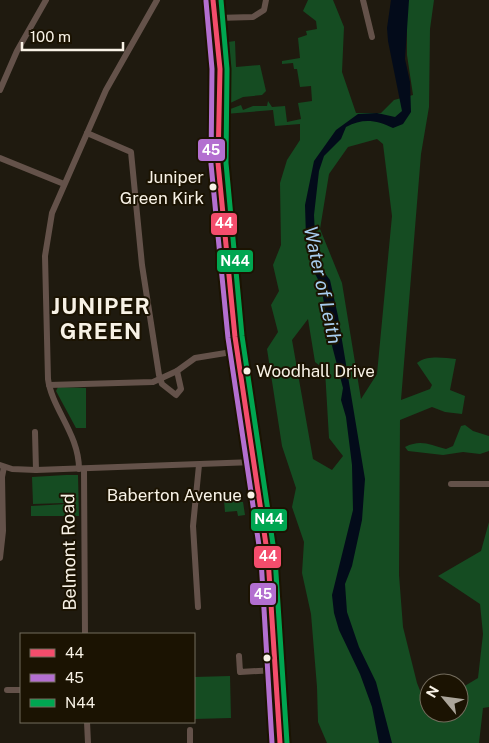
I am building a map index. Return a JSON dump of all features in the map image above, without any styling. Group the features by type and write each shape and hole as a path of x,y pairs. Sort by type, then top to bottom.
{"main road":[{"path":"213,0 220,69 218,163 238,351 268,558 280,743"}],"street":[{"path":"0,90 17,51 46,0"},
{"path":"157,0 112,78 52,213 46,245 48,385 161,380 196,358 238,351"},
{"path":"216,18 253,17 264,10 266,0"},
{"path":"363,0 372,36"},
{"path":"87,133 128,150 132,155 142,266 161,380 173,393 178,394 181,389 177,371"},
{"path":"0,158 64,184"},
{"name":"Belmont Road","path":"48,385 69,427 81,469 85,633"},
{"path":"36,432 36,470"},
{"path":"0,558 2,466 36,470 254,462"},
{"path":"198,607 193,526 199,465"},
{"path":"451,484 489,484"},
{"path":"238,656 240,672 276,670"},
{"path":"7,690 20,690"},
{"path":"88,723 88,743"},
{"path":"190,730 190,743"}],"green space":[{"path":"308,0 333,0 344,27 342,72 356,113 381,113 394,100 413,95 407,55 407,0 434,0 430,29 429,107 421,154 401,400 430,389 432,385 417,363 421,360 436,358 456,359 450,390 465,396 462,414 445,412 432,407 400,420 399,575 403,627 419,688 419,723 469,723 469,683 478,678 483,634 480,604 438,576 481,551 489,522 489,707 483,708 479,743 327,743 318,722 311,614 302,573 304,542 292,507 296,488 282,446 267,349 278,332 271,305 279,291 273,265 281,245 280,183 287,160 300,140 300,124 275,126 273,110 225,114 225,111 241,105 243,110 253,106 267,106 268,101 272,107 285,106 287,122 301,119 298,103 312,101 311,86 300,87 297,69 294,69 293,63 282,64 282,61 300,58 298,38 307,35 306,31 317,29 316,21 303,11","holes":["377,139 383,144 392,216 377,374 361,399 342,283 320,229 329,174 348,147","308,319 315,362 325,370 329,438 343,456 332,470 313,459 292,340"]},
{"path":"235,41 236,67 260,65 266,91 262,95 243,97 226,105 220,105 221,43"},
{"path":"58,387 86,388 86,428 76,428 56,391"},
{"path":"465,425 473,431 489,436 489,451 480,454 463,452 443,455 408,451 405,447 421,443 446,449 453,446 461,426"},
{"path":"78,475 79,516 31,516 31,506 67,504 67,495 66,503 33,504 32,477"},
{"path":"238,493 239,502 243,502 245,515 238,516 237,511 225,512 224,500 228,499 227,494"},
{"path":"230,676 231,718 195,719 195,677"}],"water":[{"name":"Water of Leith","path":"391,0 409,0 405,59 410,82 411,112 403,124 393,128 370,121 358,122 346,127 341,139 324,156 319,171 314,215 318,264 330,280 338,316 365,479 362,520 352,566 345,584 347,612 359,647 376,682 392,743 379,743 372,707 360,674 339,630 334,613 332,595 353,510 352,465 346,417 341,400 343,388 329,334 321,285 314,272 306,237 305,205 314,161 336,130 358,114 377,113 395,117 402,111 388,41 387,28"}],"transit line":[{"name":"44","path":"213,0 220,69 218,163 235,337 268,558 280,743"},
{"name":"N44","path":"221,0 227,69 226,163 242,336 275,558 287,743"},
{"name":"45","path":"206,1 212,69 211,164 228,338 261,559 272,743"}],"place":[{"name":"Juniper Green Kirk","path":"213,187"},
{"name":"Woodhall Drive","path":"247,371"},
{"name":"Baberton Avenue","path":"251,495"}],"district":[{"name":"JUNIPER GREEN","path":"101,318"}]}
